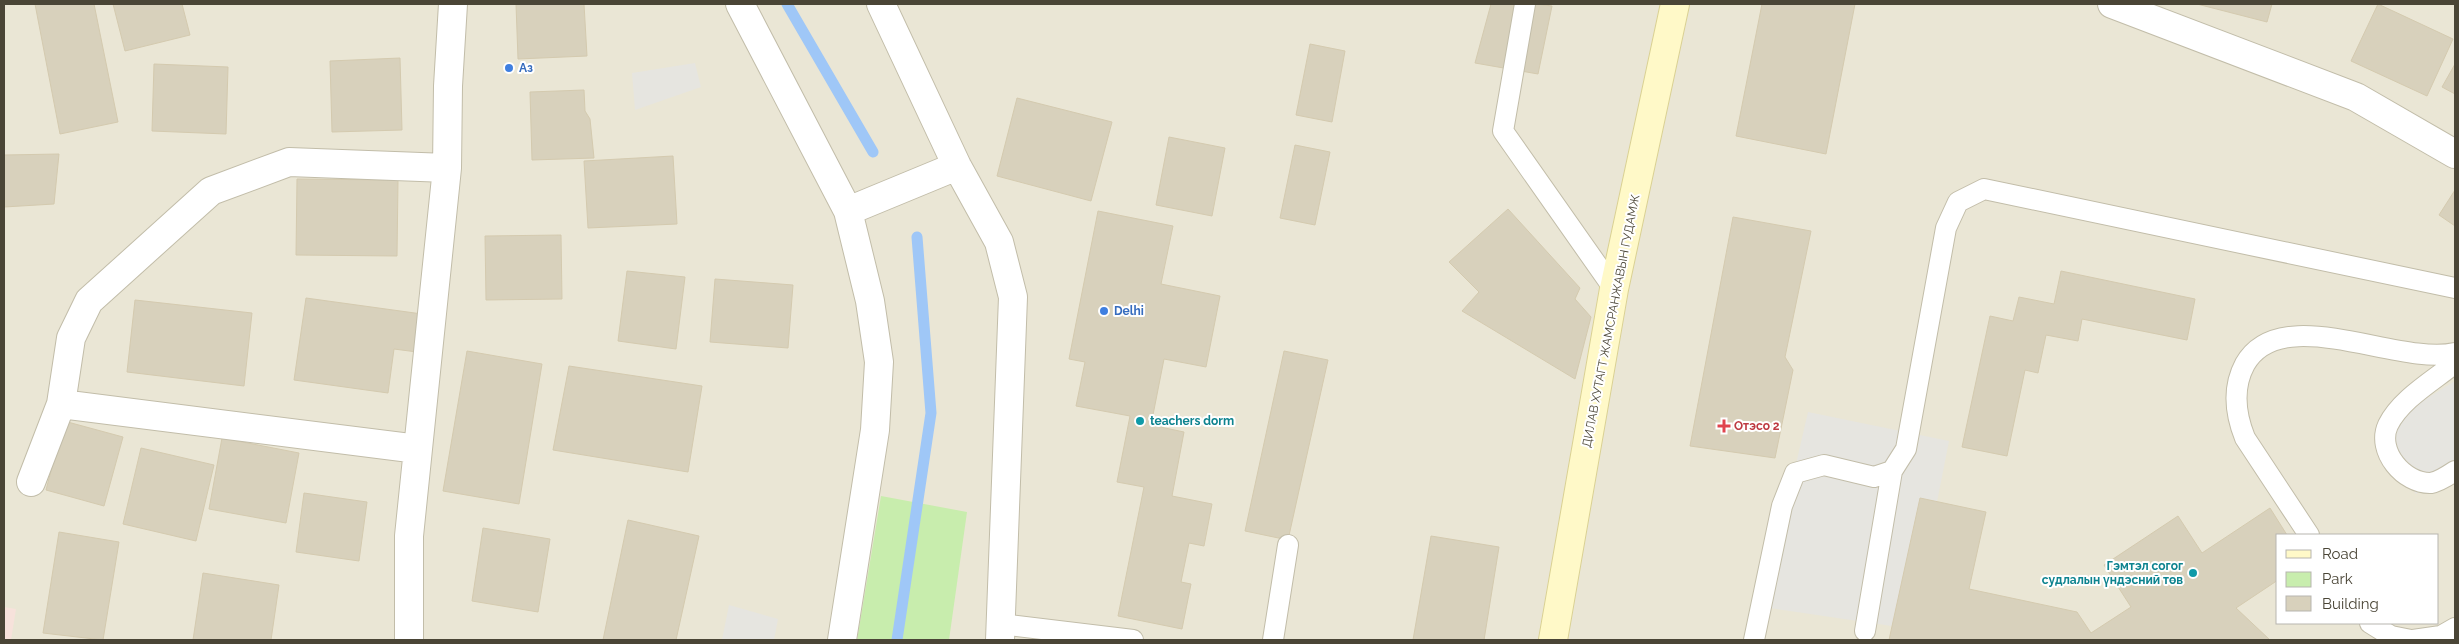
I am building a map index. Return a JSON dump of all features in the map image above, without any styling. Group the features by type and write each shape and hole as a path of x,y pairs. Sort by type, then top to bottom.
{"main road":[{"name":"ДИЛАВ ХУТАГТ ЖАМСРАНЖАВЫН ГУДАМЖ","path":"1553,640 1614,288 1675,4"}],"street":[{"path":"408,640 409,536 447,168 448,86 453,4"},
{"path":"740,4 848,211 870,301 879,362 876,430 842,640"},
{"path":"881,4 957,166 999,242 1014,297 1001,632"},
{"path":"2112,4 2356,97 2455,154"},
{"path":"32,482 61,404 71,338 89,301 212,191 289,162 447,168"},
{"path":"848,211 957,166"},
{"path":"61,404 418,449"}],"lane":[{"path":"1525,4 1503,131 1614,288"},
{"path":"1865,631 1892,471 1906,448 1946,228 1958,202 1984,189 2455,288"},
{"path":"2308,534 2245,438 2240,425 2236,385 2248,360 2267,344 2290,336 2328,338 2419,355 2455,353"},
{"path":"2455,363 2403,404 2388,425 2385,436 2392,461 2408,478 2432,483 2455,471"},
{"path":"1754,640 1782,506 1795,473 1824,465 1874,477 1892,471"},
{"path":"1273,640 1288,545"},
{"path":"2372,624 2390,636 2412,640 2441,636 2455,628"},
{"path":"1001,632 1133,640"}],"shaded area":[{"path":"4,4 2455,4 2455,640 4,640"},
{"path":"695,63 701,87 635,110 632,73"},
{"path":"2455,381 2455,464 2416,494 2374,431"},
{"path":"1808,412 1949,441 1912,629 1763,607"},
{"path":"729,605 778,619 774,640 722,640"},
{"path":"4,607 16,609 11,640 4,640"}],"green space":[{"path":"881,496 967,512 949,640 857,640"}],"building":[{"path":"35,4 94,4 118,122 60,134"},
{"path":"113,4 182,4 190,35 125,51"},
{"path":"516,4 584,4 587,56 518,59"},
{"path":"1491,4 1537,4 1552,6 1538,74 1475,63"},
{"path":"1762,4 1855,4 1826,154 1736,136"},
{"path":"2197,4 2272,4 2267,22"},
{"path":"2378,4 2453,39 2427,96 2351,61"},
{"path":"1310,44 1345,51 1332,122 1296,115"},
{"path":"400,58 402,130 332,132 330,61"},
{"path":"154,64 228,67 226,134 152,131"},
{"path":"2455,64 2455,94 2442,87"},
{"path":"584,90 585,111 590,119 594,158 532,160 530,92"},
{"path":"1017,98 1112,122 1091,201 997,176"},
{"path":"1169,137 1225,148 1212,216 1156,205"},
{"path":"1295,145 1330,152 1315,225 1280,218"},
{"path":"59,154 54,204 4,207 4,155"},
{"path":"673,156 677,224 588,228 584,161"},
{"path":"297,179 398,180 397,256 296,255"},
{"path":"2455,190 2455,226 2439,215"},
{"path":"1508,209 1580,288 1575,299 1591,317 1575,379 1462,311 1479,292 1449,262"},
{"name":"teachers dorm","path":"1098,211 1173,226 1161,284 1220,296 1206,367 1164,359 1151,425 1184,432 1172,496 1212,504 1204,546 1189,543 1181,582 1191,584 1182,629 1118,616 1144,487 1117,482 1130,416 1076,406 1085,362 1069,359"},
{"path":"1733,217 1811,231 1785,357 1793,370 1775,458 1690,446"},
{"path":"561,235 562,299 486,300 485,236"},
{"path":"627,271 685,277 676,349 618,341"},
{"path":"2061,271 2195,299 2187,340 2082,319 2078,341 2046,335 2038,373 2025,370 2007,456 1962,447 1990,316 2013,321 2019,297 2054,304"},
{"path":"715,279 793,285 788,348 710,342"},
{"path":"306,298 422,314 417,352 394,349 388,393 294,380"},
{"path":"135,300 252,313 244,386 127,372"},
{"path":"467,351 542,364 519,504 443,491"},
{"path":"1284,351 1328,360 1288,540 1245,531"},
{"path":"569,366 702,386 688,472 553,450"},
{"path":"64,421 123,437 104,506 46,490"},
{"path":"222,438 299,453 286,523 209,509"},
{"path":"141,448 214,465 196,541 123,524"},
{"path":"304,493 367,502 359,561 296,552"},
{"name":"Гэмтэл согог судлалын үндэсний төв","path":"1920,498 1986,512 1969,589 2077,612 2091,633 2131,607 2104,565 2178,516 2202,553 2270,508 2286,534 2276,534 2276,581 2236,608 2270,640 1889,640"},
{"path":"628,520 699,536 676,640 603,640"},
{"path":"483,528 550,539 538,612 472,601"},
{"path":"59,532 119,542 103,640 43,633"},
{"path":"1431,536 1499,547 1484,640 1413,640"},
{"path":"203,573 279,585 271,640 193,640"}],"waterway":[{"path":"787,4 873,152"},
{"path":"897,640 931,413 917,237"}],"place":[{"name":"Аз","path":"509,68"},
{"name":"Delhi","path":"1104,311"},
{"name":"teachers dorm","path":"1140,421"},
{"name":"Отэсо 2","path":"1724,426"},
{"name":"Гэмтэл согог судлалын үндэсний төв","path":"2193,573"}]}
